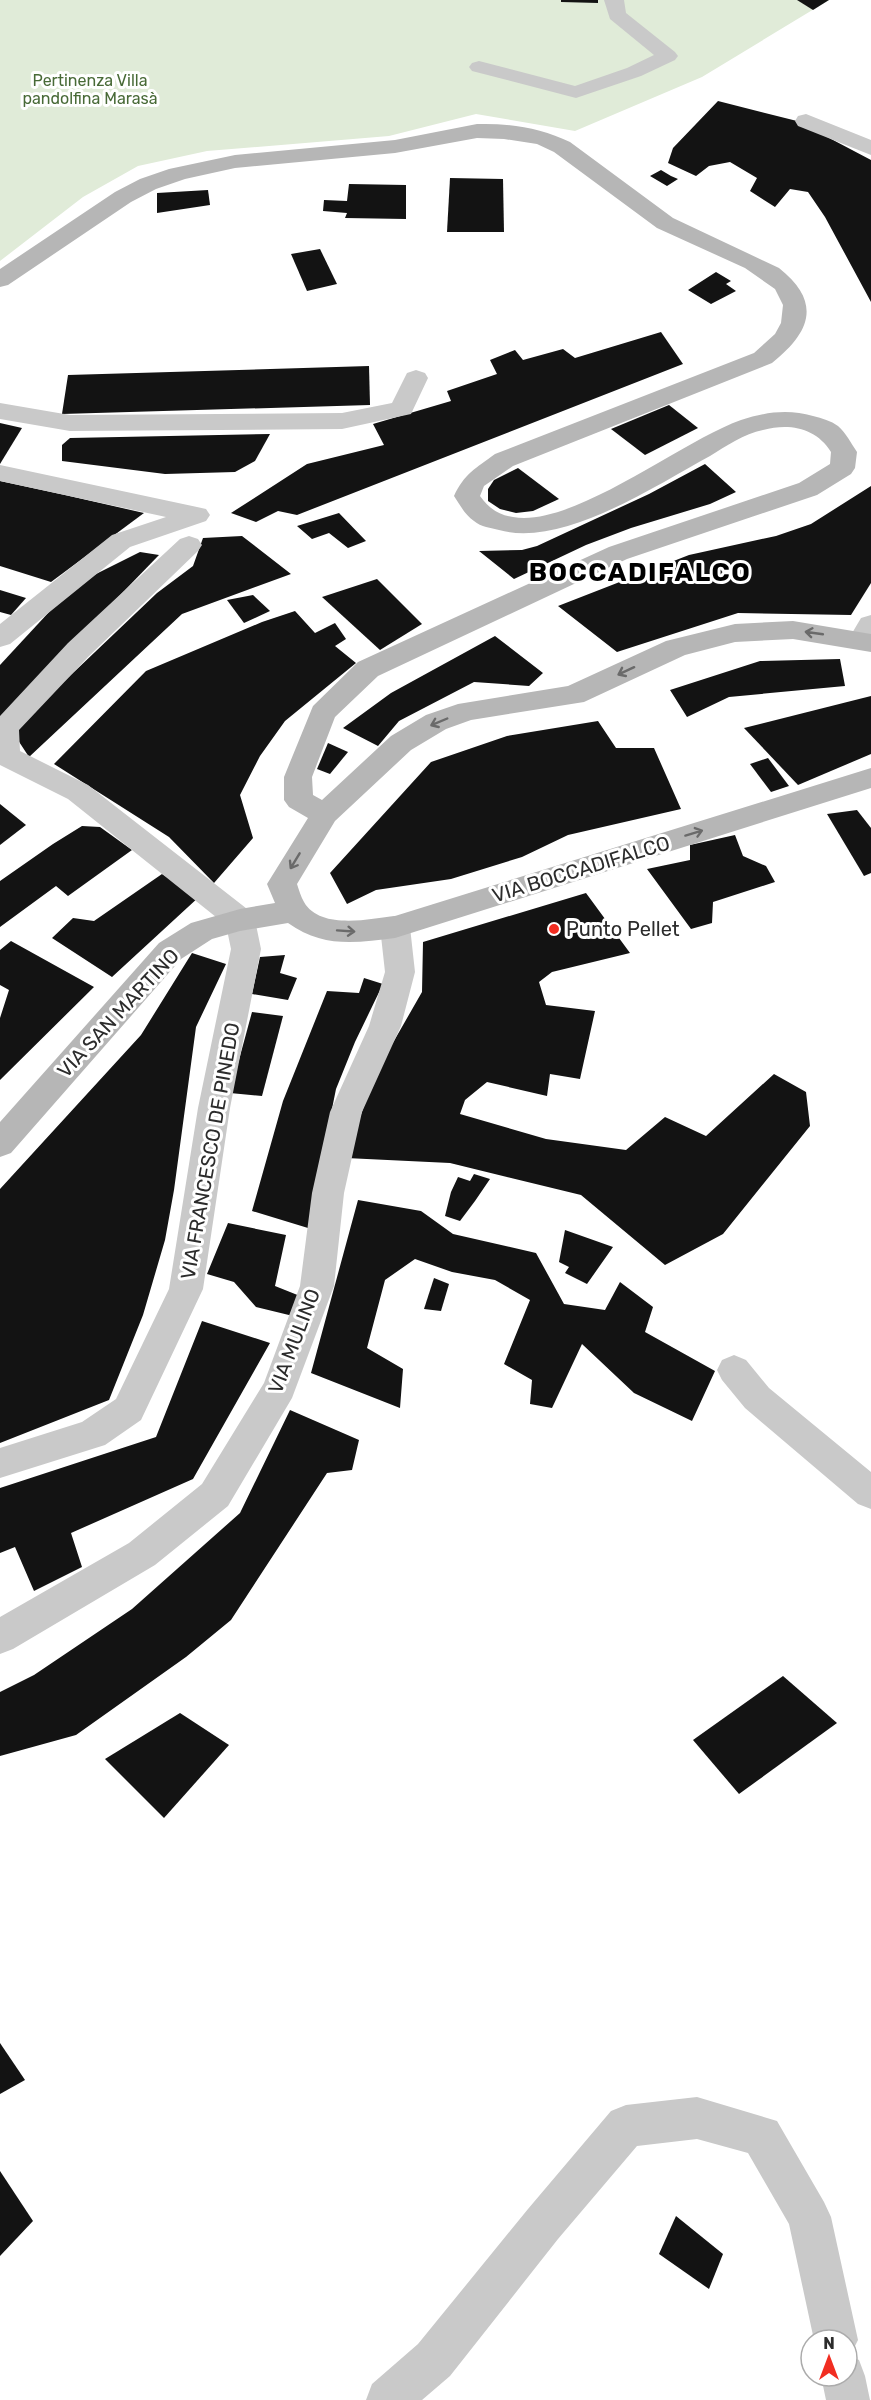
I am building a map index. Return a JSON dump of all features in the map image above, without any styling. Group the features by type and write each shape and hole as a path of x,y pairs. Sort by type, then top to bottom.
{"street":[{"path":"806,121 871,148"},
{"path":"0,280 111,205 146,185 186,171 229,161 284,154 411,146 452,135 479,131 534,135 556,145 665,223 780,279 793,295 795,312 790,334 763,358 504,460 473,482 467,496 475,508 489,520 510,525 555,521 620,494 748,426 775,420 799,420 823,428 835,438 844,452 842,468 808,489 618,553 368,669 323,713 297,777 299,800 326,814"},
{"path":"0,411 70,423 342,421 402,409 416,378"},
{"path":"0,472 197,515 121,542 0,639"},
{"path":"189,545 78,650 5,728 6,756 78,792 240,920"},
{"path":"293,911 282,884 326,814 401,742 436,722 468,711 574,695 676,648 735,633 793,630 868,636"},
{"name":"VIA BOCCADIFALCO","path":"293,911 314,926 348,933 395,927 871,778"},
{"name":"VIA SAN MARTINO","path":"0,1144 170,951 202,931 240,920 293,911"},
{"name":"VIA FRANCESCO DE PINEDO","path":"0,1463 93,1434 129,1409 186,1289 214,1108 246,949 240,920"},
{"name":"VIA MULINO","path":"0,1637 142,1554 215,1495 280,1388 317,1286 328,1193 346,1113 385,1026 400,972 395,927"},
{"path":"734,1370 757,1398 871,1493"},
{"path":"387,2400 434,2360 543,2224 626,2126 697,2118 762,2136 809,2217 833,2328"}],"lane":[{"path":"479,67 576,92 634,72 668,56 617,15 614,0"}],"green space":[{"name":"Pertinenza Villa pandolfina Marasà","path":"0,0 829,0 702,77 575,131 476,114 389,136 207,151 138,166 83,197 0,261"}],"building":[{"path":"561,0 598,0 598,3 561,2"},
{"path":"797,0 829,0 813,10"},
{"path":"718,101 797,121 871,160 871,302 825,217 808,192 790,189 775,207 750,191 757,178 730,162 709,166 696,176 668,163 673,148"},
{"path":"661,170 678,179 667,186 650,176"},
{"path":"450,178 503,179 504,232 447,232"},
{"path":"349,184 406,185 406,219 345,218 347,213 323,211 324,200 347,201"},
{"path":"208,190 210,205 157,213 157,193"},
{"path":"320,249 337,284 307,291 291,254"},
{"path":"716,272 731,281 726,284 736,291 711,304 688,290"},
{"path":"661,332 683,364 297,515 278,511 256,522 231,513 307,464 384,445 373,424 451,401 447,391 497,374 490,360 515,350 523,360 563,349 575,358"},
{"path":"369,366 370,405 62,414 68,375"},
{"path":"669,405 698,428 645,455 611,429"},
{"path":"0,423 22,428 0,464"},
{"path":"270,434 255,461 235,472 165,474 62,461 62,445 70,438"},
{"path":"705,464 736,492 710,504 631,528 586,545 514,579 479,551 522,550 537,546 649,494"},
{"path":"518,468 559,499 533,511 516,513 500,509 488,501 488,489 494,480"},
{"path":"0,481 144,513 51,582 0,566"},
{"path":"871,486 871,583 851,615 738,613 617,652 558,606 689,555 776,536 811,524"},
{"path":"339,513 366,541 348,548 329,533 312,539 297,526"},
{"path":"242,536 291,574 182,614 29,757 12,731 157,593 193,566 203,538"},
{"path":"140,552 159,555 0,719 0,665 74,585"},
{"path":"377,579 422,624 380,650 322,597"},
{"path":"0,590 26,598 11,615 0,612"},
{"path":"253,595 270,611 244,623 227,600"},
{"path":"295,611 315,633 335,623 346,639 335,646 356,663 285,721 260,756 240,795 253,838 214,883 169,837 54,764 146,671 262,622"},
{"path":"495,636 543,673 529,686 474,682 399,721 378,746 343,728 391,693"},
{"path":"840,659 845,686 729,697 687,717 670,690 760,661"},
{"path":"871,696 871,754 798,785 744,728"},
{"path":"598,721 616,748 654,748 681,809 568,835 522,857 451,879 376,890 347,904 330,873 431,762 507,736"},
{"path":"328,743 348,752 330,774 317,769"},
{"path":"768,758 789,786 771,792 750,764"},
{"path":"0,804 26,825 0,845"},
{"path":"857,810 871,828 871,873 864,876 827,814"},
{"path":"82,826 100,827 132,850 68,896 56,886 0,927 0,881"},
{"path":"735,835 743,856 766,866 775,882 713,902 712,923 691,929 647,869 690,860 690,845"},
{"path":"162,874 200,896 112,977 52,938 73,918 94,921"},
{"path":"586,893 630,953 552,972 539,982 546,1005 595,1011 580,1079 550,1074 547,1096 487,1082 465,1100 460,1114 546,1139 626,1150 665,1117 706,1136 774,1074 806,1092 810,1126 723,1234 665,1265 581,1195 450,1163 346,1158 375,1074 422,992 423,942"},
{"path":"11,941 94,987 0,1080 0,1018 9,990 0,985 0,950"},
{"path":"192,953 226,964 196,1027 165,1240 143,1315 109,1400 0,1443 0,1189 141,1035"},
{"path":"285,955 280,973 297,978 288,1000 252,994 260,957"},
{"path":"364,978 383,984 355,1042 336,1089 308,1228 252,1211 283,1101 327,991 359,993"},
{"path":"252,1012 283,1016 262,1096 230,1093"},
{"path":"474,1174 490,1179 460,1221 445,1216 451,1192 458,1177 470,1181"},
{"path":"358,1200 421,1211 453,1234 536,1253 564,1304 605,1310 620,1282 653,1307 645,1332 715,1371 692,1421 634,1393 582,1344 552,1408 530,1404 532,1380 504,1364 530,1300 495,1280 452,1272 415,1259 385,1280 367,1348 403,1369 400,1408 311,1373"},
{"path":"228,1223 286,1235 275,1286 300,1296 293,1316 256,1307 234,1282 207,1274"},
{"path":"565,1230 613,1247 587,1284 565,1273 569,1267 559,1262"},
{"path":"434,1278 449,1284 441,1311 424,1309"},
{"path":"202,1321 270,1343 193,1479 71,1533 82,1567 34,1591 15,1547 0,1553 0,1488 156,1437"},
{"path":"290,1410 359,1440 352,1470 327,1473 231,1620 186,1657 76,1735 0,1756 0,1692 34,1675 132,1609 240,1513"},
{"path":"783,1676 837,1723 739,1794 693,1740"},
{"path":"180,1713 229,1745 164,1818 105,1759"},
{"path":"0,2043 25,2080 0,2094"},
{"path":"0,2171 33,2221 0,2256"},
{"path":"676,2216 723,2254 709,2289 659,2254"}],"place":[{"name":"Punto Pellet","path":"554,929"}],"district":[{"name":"BOCCADIFALCO","path":"640,572"}]}
